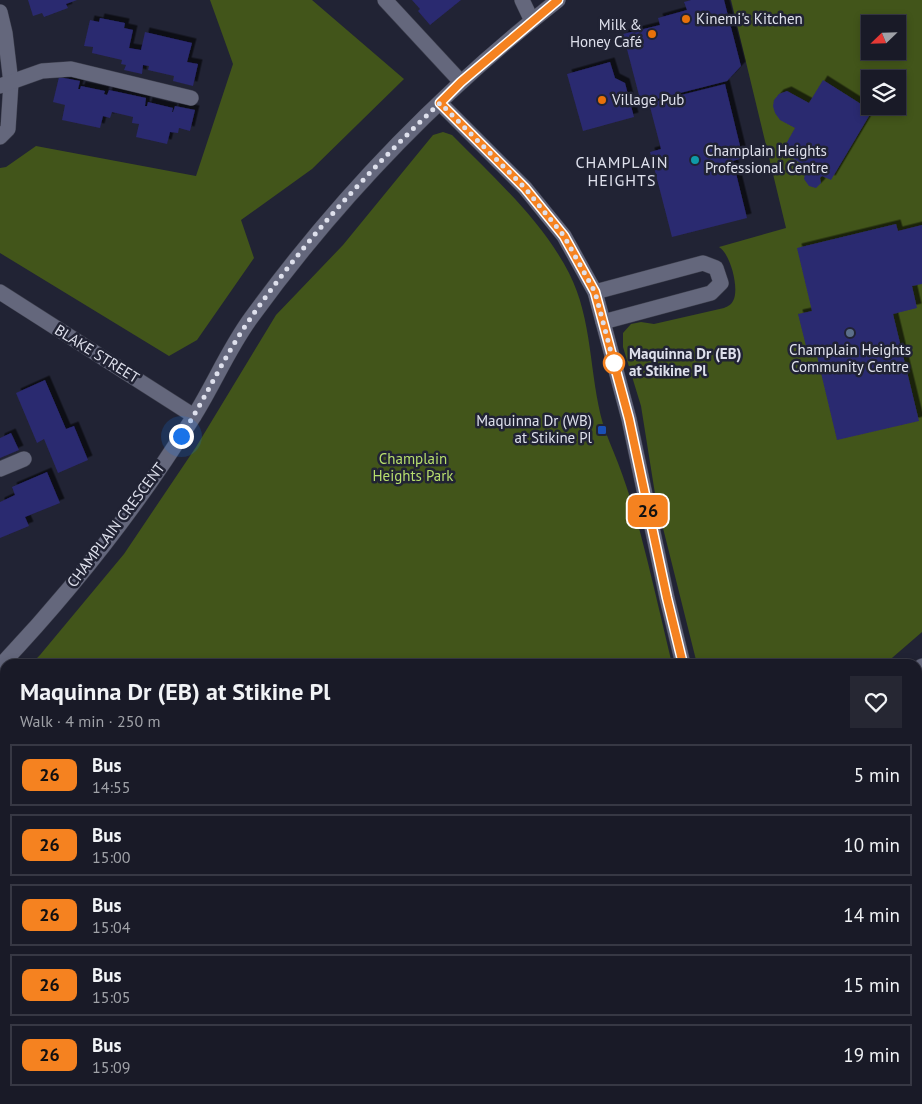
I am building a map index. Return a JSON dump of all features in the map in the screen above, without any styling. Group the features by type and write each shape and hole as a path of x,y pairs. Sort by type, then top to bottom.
{"street":[{"path":"385,0 461,82"},
{"path":"522,0 532,21"},
{"name":"CHAMPLAIN CRESCENT","path":"7,659 36,628 130,512 194,416 250,320 298,257 357,186 461,82 558,0"},
{"path":"0,12 5,33 5,85 8,129 0,137"},
{"path":"5,85 42,71 71,69 190,98"},
{"path":"440,103 525,188 564,236 595,292 629,419 682,659"},
{"path":"595,292 703,263 716,268 721,283 711,293 603,322"},
{"name":"BLAKE STREET","path":"0,292 194,416"},
{"path":"0,469 24,459"}],"green space":[{"path":"210,0 312,0 404,79 312,169 241,220 254,258 197,340 169,356 0,253 0,168 6,167 36,146 196,176 233,64"},
{"path":"731,0 922,0 922,632 891,659 696,659 656,500 641,406 623,347 623,333 631,324 641,322 654,324 724,308 731,304 735,295 735,280 727,256 719,247 786,228"},
{"name":"Champlain Heights Park","path":"443,132 452,135 500,183 545,235 569,273 577,291 587,328 595,386 603,424 637,520 671,659 36,659 124,554 196,447 276,315 343,245 433,135"}],"building":[{"path":"28,0 77,0 66,4 68,8 44,17 42,13 33,16"},
{"path":"412,0 461,0 430,25 418,11 420,9"},
{"path":"691,0 724,0 741,66 727,81 641,103 623,34 660,25 658,18 687,10 684,2"},
{"path":"100,18 125,23 124,28 133,30 129,48 141,50 145,32 192,43 187,62 198,64 193,86 173,81 174,76 148,70 149,66 143,65 142,74 124,70 126,65 121,64 122,60 92,53 93,47 84,46 90,20 99,22"},
{"name":"Village Pub","path":"610,62 615,78 625,83 634,117 583,131 567,74"},
{"path":"59,77 80,81 78,89 81,86 105,91 104,94 107,95 109,90 146,98 145,106 147,106 148,102 173,108 172,112 175,106 195,110 190,131 179,128 178,133 170,132 167,144 136,137 139,124 132,123 133,117 112,112 110,118 103,116 100,128 62,120 65,105 53,102"},
{"path":"823,80 861,104 861,115 870,115 831,180 822,176 820,178 821,183 816,188 809,186 804,179 808,171 805,169 806,167 782,151 795,128 780,120 773,106 774,100 779,94 787,91 809,103"},
{"name":"Champlain Heights Professional Centre","path":"725,84 743,158 733,161 747,218 672,237 650,152 661,149 649,103"},
{"name":"Champlain Heights Community Centre","path":"896,224 898,231 922,225 922,284 912,286 917,308 893,314 919,421 837,440 816,352 808,354 798,314 812,311 797,248"},
{"path":"45,380 66,429 74,426 88,460 58,473 44,439 37,443 16,393"},
{"path":"11,433 19,450 0,458 0,438"},
{"path":"47,472 60,503 25,517 29,526 0,538 0,502 15,495 12,487"}],"bus line":[{"name":"26","path":"558,0 461,82 440,103 525,188 564,236 595,292 629,419 682,659"}],"place":[{"name":"Kinemi's Kitchen","path":"686,19"},
{"name":"Milk & Honey Café","path":"652,34"},
{"name":"Village Pub","path":"602,100"},
{"name":"Champlain Heights Professional Centre","path":"695,160"},
{"name":"Champlain Heights Community Centre","path":"850,333"},
{"name":"Maquinna Dr (EB) at Stikine Pl","path":"614,363"},
{"name":"Maquinna Dr (WB) at Stikine Pl","path":"602,430"}],"district":[{"name":"CHAMPLAIN HEIGHTS","path":"622,171"}],"route":[{"path":"181,436 250,320 304,250 357,186 440,103 525,188 564,236 595,292 615,367 614,363"}]}
